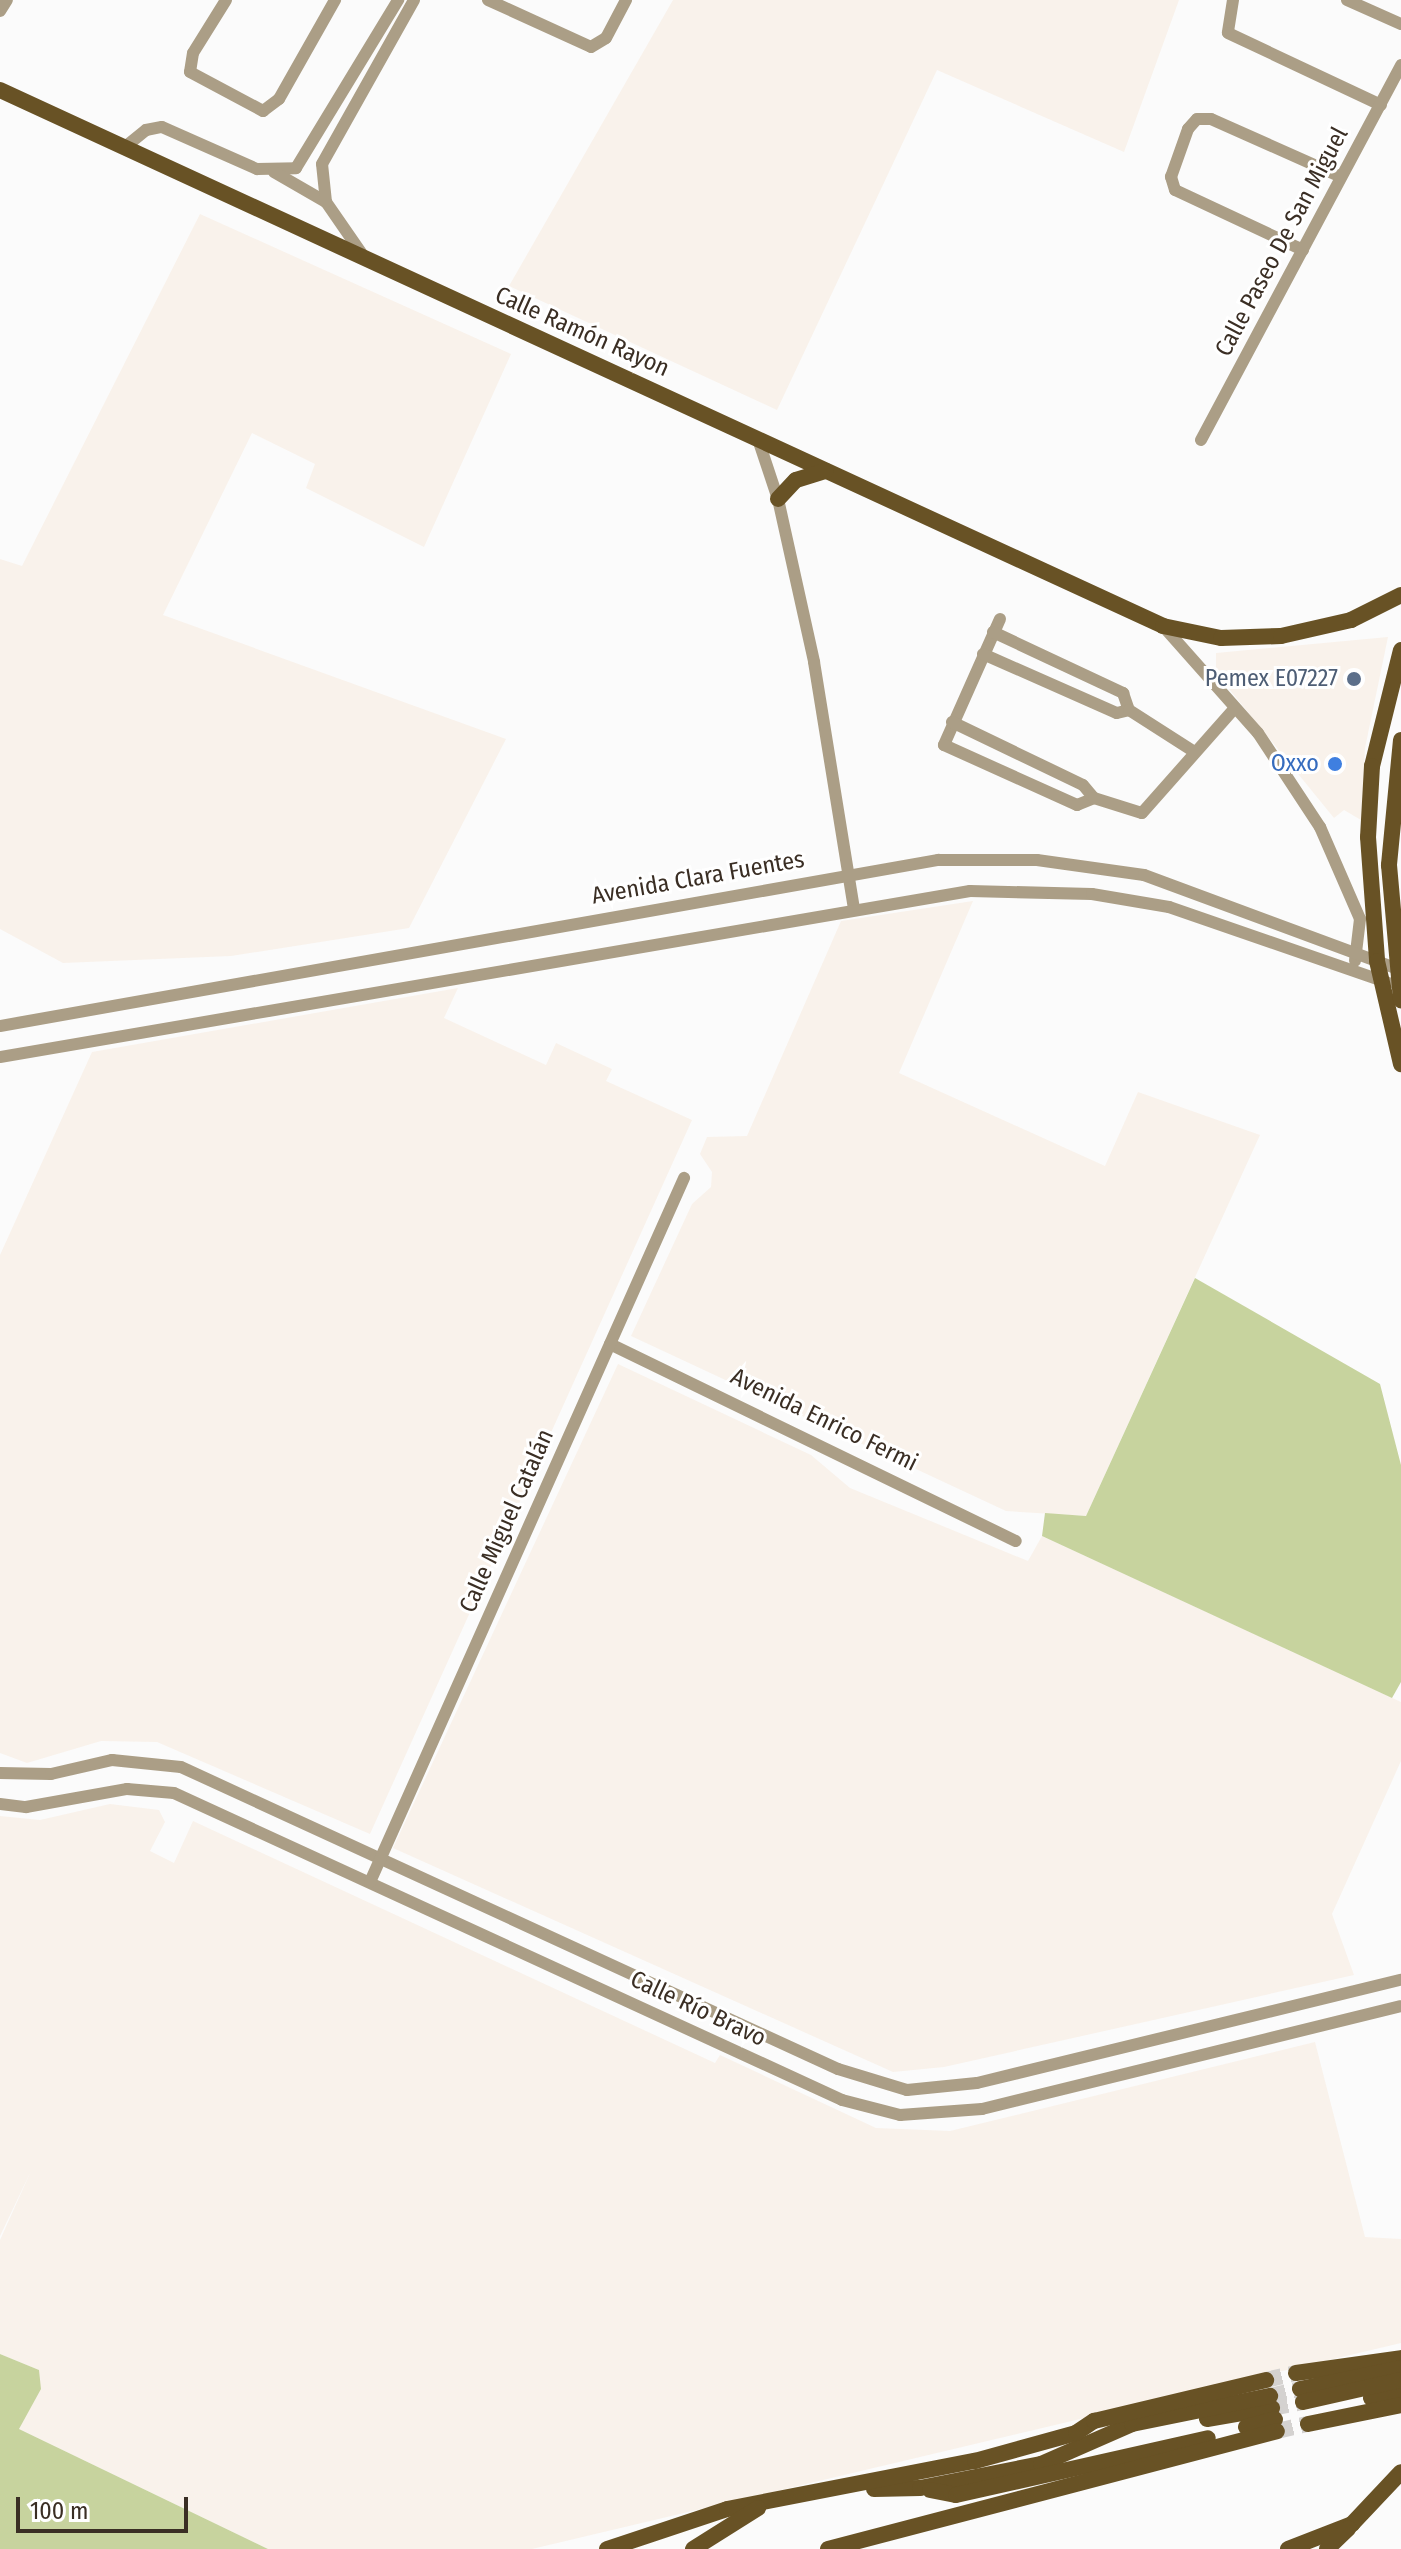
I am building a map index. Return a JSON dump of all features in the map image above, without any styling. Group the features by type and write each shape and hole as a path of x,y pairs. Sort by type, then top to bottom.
{"main road":[{"name":"Calle Ramón Rayon","path":"0,90 1163,626 1221,638 1281,636 1351,620 1401,595"},
{"path":"778,499 796,480 826,471"},
{"path":"1396,981 1377,961 1368,837 1378,736 1401,650"},
{"path":"1401,742 1389,865 1401,1064"},
{"path":"1302,2400 1401,2358"},
{"path":"1302,2400 1401,2368"},
{"path":"1302,2400 1401,2380"},
{"path":"1302,2400 1401,2391"},
{"path":"1302,2400 1401,2405"},
{"path":"920,2488 1041,2464 1132,2424 1272,2407"},
{"path":"1193,2416 1213,2420 1272,2407"},
{"path":"851,2487 920,2488 956,2495 1198,2439 1272,2407"},
{"path":"607,2549 742,2508 975,2461 1076,2433 1094,2421 1272,2407"},
{"path":"828,2549 1272,2407"},
{"path":"1198,2439 1213,2420"},
{"path":"1327,2549 1401,2472"},
{"path":"930,2518 956,2495"},
{"path":"693,2549 766,2504"},
{"path":"630,2549 742,2508"},
{"path":"1288,2549 1352,2524"}],"street":[{"path":"0,11 7,0"},
{"path":"226,0 193,53 190,72 263,111 279,99 335,0"},
{"path":"274,172 296,168 311,152 398,0"},
{"path":"326,202 325,155 414,0"},
{"path":"488,0 591,47 606,38 626,0"},
{"path":"1233,0 1228,33 1381,105"},
{"path":"1347,0 1401,24"},
{"name":"Calle Paseo De San Miguel","path":"1201,440 1401,65"},
{"path":"1303,250 1175,190 1171,177 1188,129 1197,119 1211,119 1341,177"},
{"path":"125,147 146,130 162,127 274,172 326,202 366,260"},
{"path":"758,439 778,499 814,662 844,874 854,908"},
{"path":"1000,619 952,722 945,746 1077,805 1094,798 1149,811 1193,751 1235,708"},
{"path":"1163,626 1235,708 1341,864 1360,919 1352,971"},
{"path":"993,632 1123,693 1129,710 1193,751"},
{"path":"983,654 1117,713 1129,710"},
{"path":"952,722 1086,786 1094,798"},
{"path":"1378,736 1401,742"},
{"name":"Avenida Clara Fuentes","path":"0,1026 844,874 949,859 1088,866 1180,887 1377,961"},
{"path":"0,1057 854,908 970,891 1092,894 1205,918 1352,971 1396,981"},
{"name":"Calle Miguel Catalán","path":"370,1882 684,1178"},
{"name":"Avenida Enrico Fermi","path":"610,1344 1016,1541"},
{"name":"Calle Río Bravo","path":"0,1773 51,1774 112,1760 168,1763 873,2084 931,2090 1304,2001 1400,1982"},
{"name":"Calle Río Bravo","path":"0,1804 26,1807 142,1788 174,1793 853,2105 927,2117 1401,2006"},
{"path":"1304,2001 1309,2027"},
{"path":"710,2039 711,2011"}],"shaded area":[{"path":"673,0 1179,0 1124,152 937,70 777,410 509,286"},
{"path":"200,214 511,354 424,547 306,488 315,464 252,433 163,615 506,739 409,928 231,956 63,963 0,929 0,559 22,566"},
{"path":"1388,637 1365,748 1361,820 1344,810 1334,818 1216,673 1216,653"},
{"path":"973,901 899,1073 1105,1166 1138,1092 1260,1135 1086,1516 1006,1511 631,1336 692,1204 711,1187 712,1172 700,1154 707,1137 747,1136 841,921"},
{"path":"458,988 444,1018 546,1065 556,1043 612,1069 606,1081 692,1120 370,1834 157,1742 101,1741 27,1763 0,1753 0,1255 92,1052"},
{"path":"618,1364 811,1455 850,1488 1028,1561 1042,1536 1401,1702 1401,1761 1332,1914 1354,1975 944,2067 893,2072 393,1848"},
{"path":"110,1804 159,1810 165,1822 150,1851 174,1863 193,1821 715,2063 720,2055 876,2128 950,2131 1315,2042 1365,2237 1401,2239 1401,2343 532,2549 268,2549 19,2429 39,2370 0,2354 0,2240 31,2171 0,2236 0,1816 40,1820"}],"green space":[{"path":"1195,1278 1380,1384 1401,1465 1401,1682 1392,1698 1042,1536 1045,1513 1086,1516"},
{"path":"0,2354 39,2370 41,2389 19,2429 268,2549 0,2549"}],"tunnel":[{"path":"1266,2380 1296,2373"},
{"path":"1270,2396 1300,2389"},
{"path":"1272,2408 1303,2402"},
{"path":"1277,2431 1308,2424"}],"place":[{"name":"Pemex E07227","path":"1354,679"},
{"name":"Oxxo","path":"1335,764"}]}
